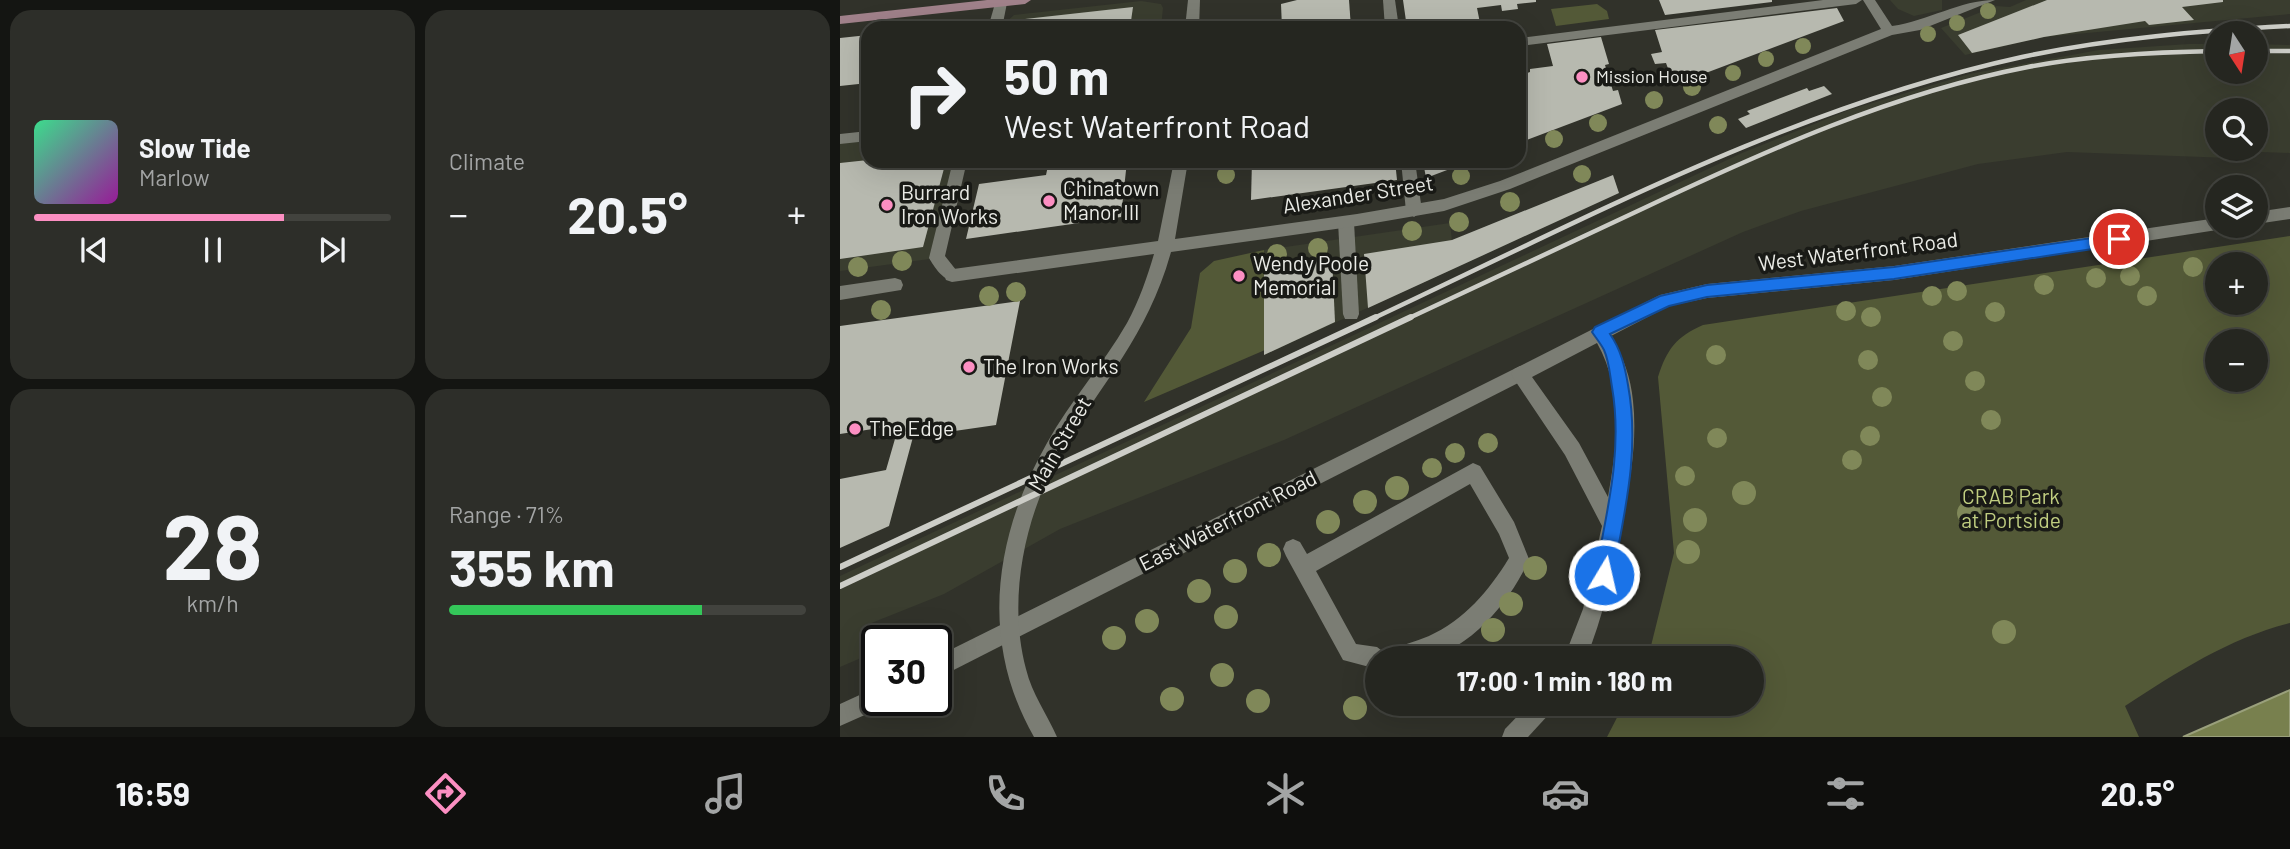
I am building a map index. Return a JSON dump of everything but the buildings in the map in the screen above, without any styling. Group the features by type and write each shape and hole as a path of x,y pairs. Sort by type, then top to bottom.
{"main road":[{"path":"840,20 1025,0"}],"street":[{"path":"1192,21 1194,0"},
{"path":"1389,0 1391,21"},
{"path":"1526,41 1856,0"},
{"path":"1869,0 1889,32"},
{"name":"Alexander Street","path":"958,168 937,258 952,275 1414,211 1505,185 1889,32 1915,27 1989,0"},
{"path":"997,21 1001,3"},
{"path":"840,139 861,137"},
{"name":"Main Street","path":"1046,737 1028,704 1012,650 1010,588 1018,531 1035,482 1054,447 1126,339 1153,282 1180,168"},
{"path":"1409,168 1414,211"},
{"path":"2268,216 2290,213"},
{"path":"1346,222 1351,314"},
{"name":"West Waterfront Road","path":"1520,374 1666,300 1707,291 1894,273 2205,226"},
{"path":"840,293 895,285"},
{"path":"1581,646 1597,603 1622,480 1626,444 1625,411 1611,348 1600,332"},
{"path":"1520,374 1572,449 1612,525"},
{"name":"East Waterfront Road","path":"952,660 1520,374"},
{"path":"1365,656 1350,653 1298,558 1473,472 1507,529 1519,559 1504,588 1468,627 1431,646"},
{"path":"840,715 861,705"},
{"path":"1513,737 1532,716"}],"shaded area":[{"path":"1890,0 1942,0 1942,10 1914,16 1898,9"},
{"path":"2026,0 2290,0 2290,14 2044,37 1965,55 1941,28 1996,6 2010,7"},
{"path":"1141,1 1161,4 1163,8 1162,21 1007,21 1014,15"},
{"path":"2205,44 2205,84 2268,84 2268,44 2290,45 2290,153 2268,152 2268,98 2205,98 2205,157 2067,152 1978,164 1801,211 1743,232 1284,440 1060,529 944,594 869,625 861,625 861,658 840,667 840,576 1742,153 1849,110 1969,74 2099,50"},
{"name":"Burrard Iron Works","path":"861,137 861,168 958,168 937,258 840,271 840,139"},
{"path":"1450,223 1455,268 1264,355 1264,250"},
{"path":"2290,690 2290,737 2183,737"}],"green space":[{"path":"1597,4 1607,11 1609,19 1556,26 1551,9"},
{"name":"CRAB Park at Portside","path":"2290,236 2290,623 2225,647 2125,706 2139,737 1607,737 1618,716 1764,716 1764,646 1651,646 1674,553 1658,377 1674,345 1686,334 1703,325"},
{"path":"1264,250 1265,350 1144,402 1191,328 1200,273 1214,261"}],"railway":[{"path":"1372,319 1690,170 1854,105 1937,79 2055,50 2156,36 2290,26"},
{"path":"1407,319 1735,166 1879,108 1978,78 2028,67 2122,55 2205,51"},
{"path":"2268,51 2290,51"},
{"path":"840,567 1376,317"},
{"path":"840,586 1411,317"}],"place":[{"name":"Mission House","path":"1582,77"},
{"name":"Chinatown Manor III","path":"1049,201"},
{"name":"Burrard Iron Works","path":"887,205"},
{"name":"Wendy Poole Memorial","path":"1239,276"},
{"name":"The Iron Works","path":"969,367"},
{"name":"The Edge","path":"855,429"}],"route":[{"path":"1604,575 1626,444 1625,411 1617,369 1611,348 1600,332 1666,300 1707,291 1894,273 2119,239"}]}
